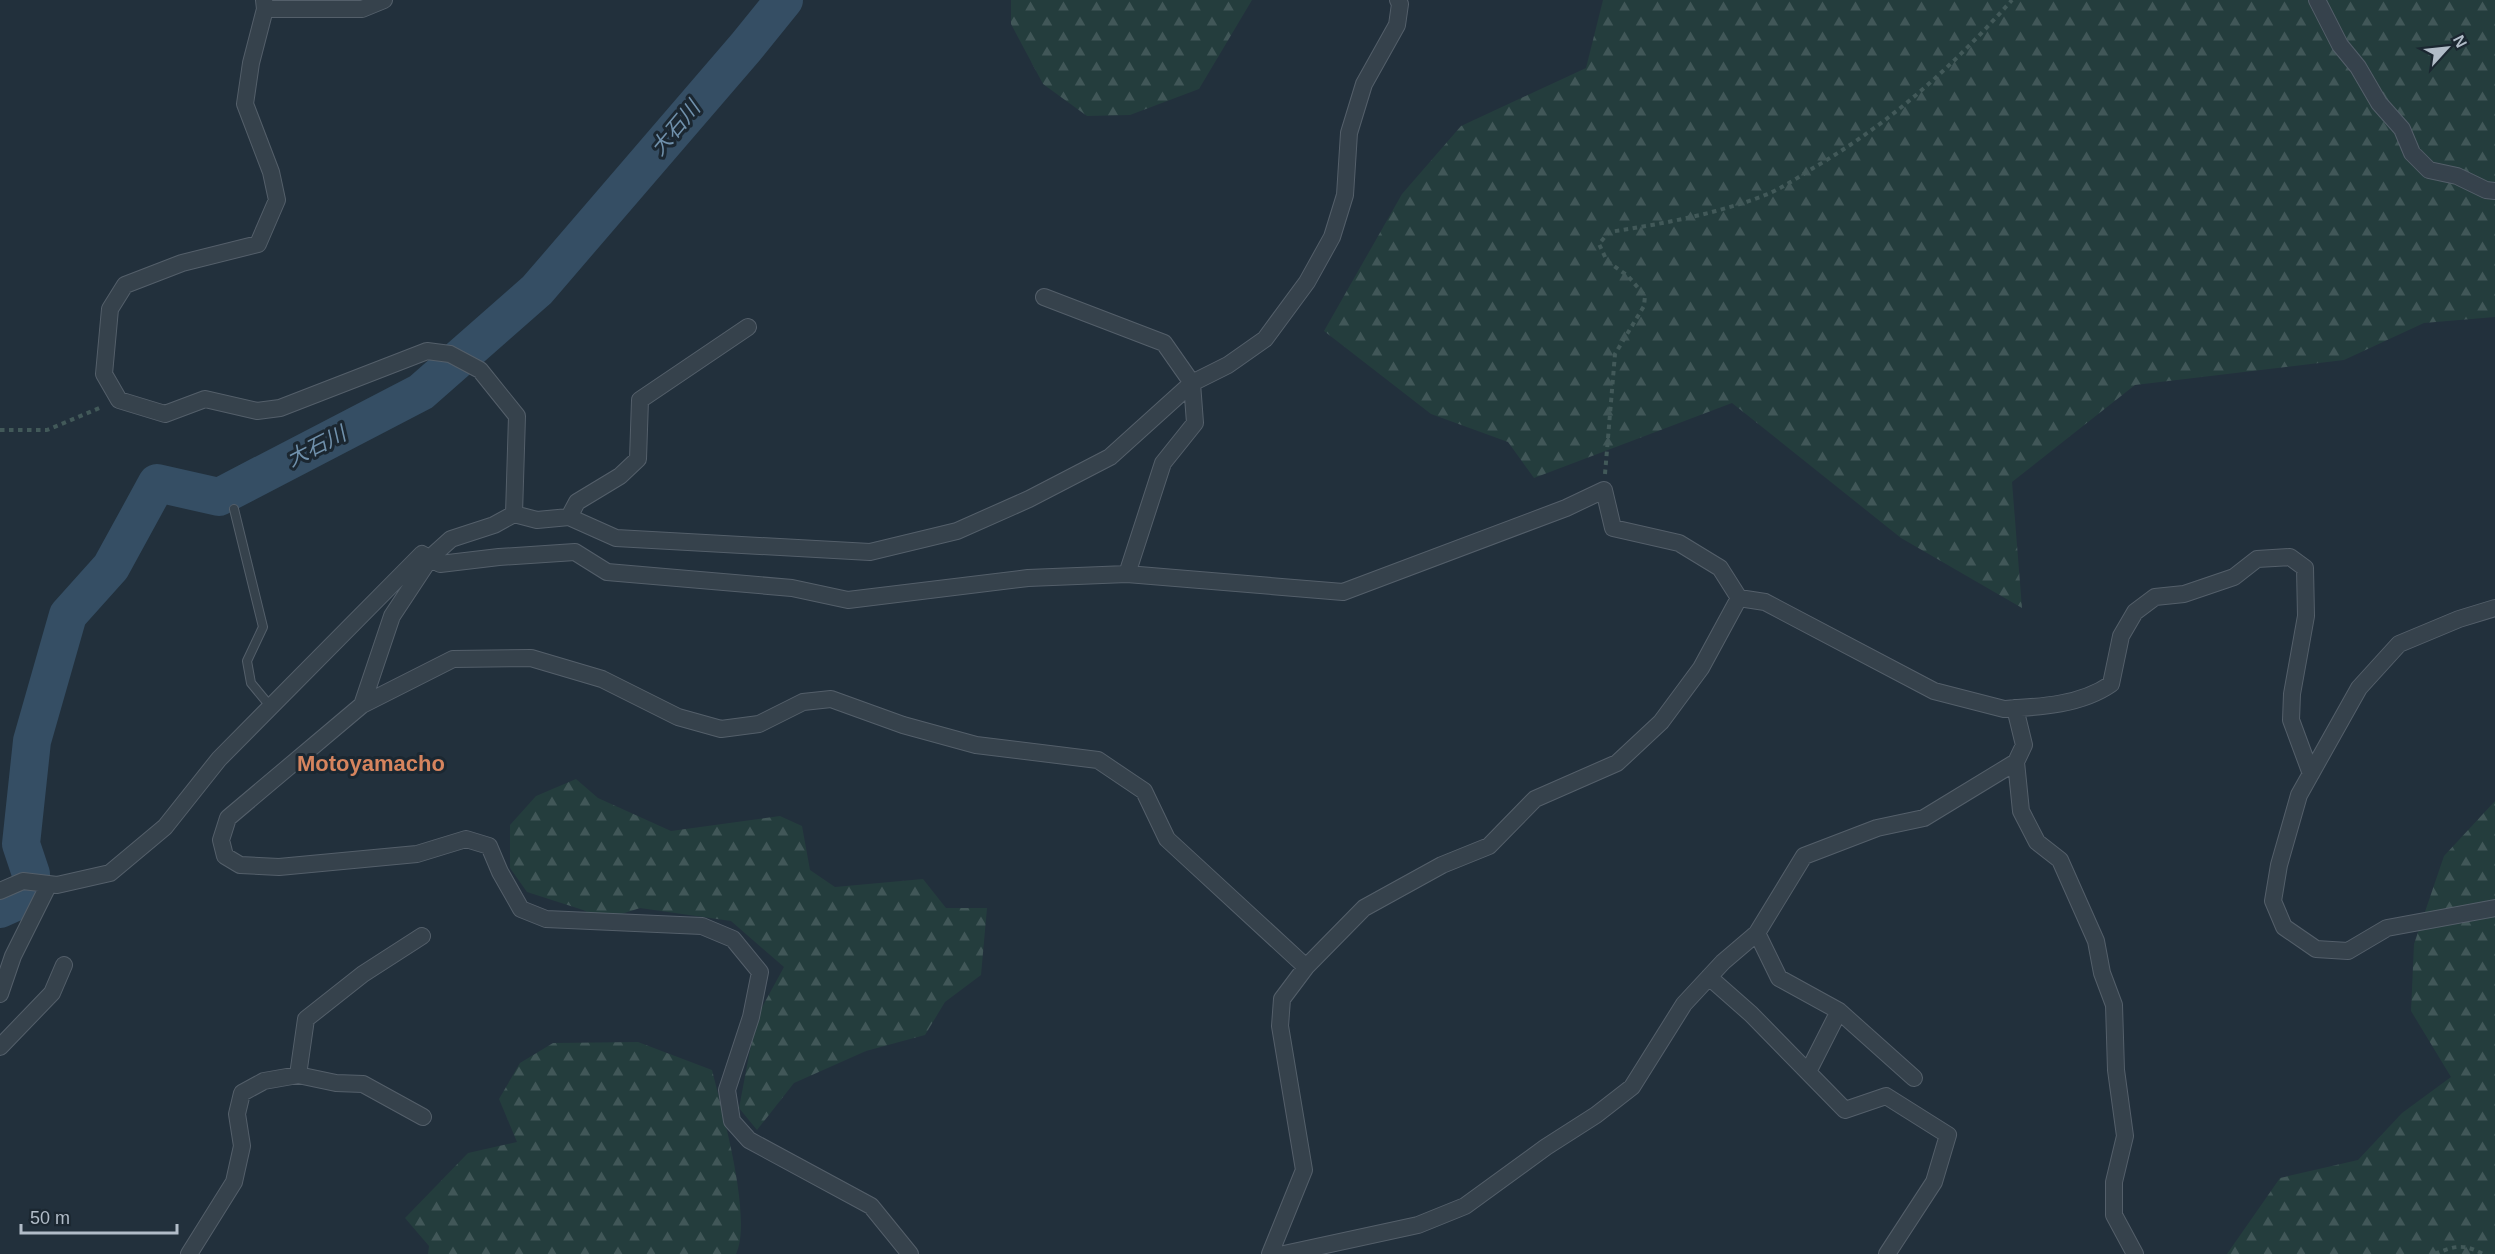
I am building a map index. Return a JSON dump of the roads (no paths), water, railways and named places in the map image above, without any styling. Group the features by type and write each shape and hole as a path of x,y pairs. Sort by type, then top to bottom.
{"street":[{"path":"384,0 362,9 265,5 251,63 245,104 272,172 277,200 258,244 182,263 125,285 110,309 104,374 119,400 165,414 205,399 257,411 280,408 427,351 450,354 480,370 518,416 514,514"},
{"path":"362,705 392,616 431,557 452,539 494,525 514,514 537,520 569,517 615,538 870,552 957,531 1029,499 1110,457 1192,383 1228,365 1265,339 1307,282 1332,237 1345,195 1349,133 1364,84 1397,26 1400,4 1398,0"},
{"path":"2317,0 2340,45 2358,67 2379,103 2402,129 2412,153 2429,170 2457,176 2486,190 2495,191"},
{"path":"1044,297 1164,343 1192,383 1195,423 1162,463 1127,574"},
{"path":"569,517 577,502 620,476 638,459 640,400 748,327"},
{"path":"0,891 23,880 57,885 110,873 165,827 219,759 422,554 440,564 575,552 607,572 792,588 848,600 1028,578 1127,574 1343,592 1566,508 1604,490 1613,528 1679,543 1720,568 1739,598 1765,602 1934,691 2004,709 2048,706 2096,694 2111,684 2121,636 2135,612 2155,597 2184,594 2234,577 2257,559 2290,557 2305,568 2306,616 2292,694 2291,720 2311,774"},
{"path":"1270,1254 1304,1170 1280,1026 1282,999 1305,967 1364,908 1443,865 1489,846 1535,800 1617,763 1661,722 1701,668 1739,598"},
{"path":"2495,608 2459,619 2399,644 2359,688 2300,795 2279,866 2273,901 2284,927 2316,950 2348,951 2387,928 2495,908"},
{"path":"910,1254 871,1206 749,1140 732,1121 727,1090 751,1017 760,972 733,939 702,926 546,919 521,909 500,872 489,846 466,839 417,854 279,867 240,865 225,856 221,840 228,818 362,705 453,659 531,658 602,679 678,717 721,729 759,724 803,702 831,699 903,725 976,745 1098,760 1144,791 1167,839 1305,967"},
{"path":"2015,708 2024,745 2016,762 2021,811 2037,842 2060,860 2097,941 2102,973 2114,1005 2116,1070 2125,1136 2114,1182 2114,1215 2135,1254"},
{"path":"1284,1254 1418,1225 1465,1206 1546,1147 1596,1115 1632,1087 1684,1004 1723,962 1757,933 1804,856 1877,828 1924,818 2016,762"},
{"path":"0,994 13,956 49,884"},
{"path":"1757,933 1779,978 1839,1011 1914,1078"},
{"path":"298,1075 306,1019 363,974 422,936"},
{"path":"0,1047 52,993 64,965"},
{"path":"1709,977 1751,1014 1845,1110 1886,1096 1948,1135 1934,1182 1887,1254"},
{"path":"1808,1072 1839,1011"},
{"path":"189,1254 234,1182 242,1146 237,1114 243,1093 264,1081 298,1075 336,1083 363,1084 423,1117"}],"lane":[{"path":"234,510 263,627 247,661 251,683 270,706"}],"waterway":[{"name":"大石川","path":"0,909 31,895 31,874 21,844 32,741 68,615 111,567 157,483 219,497 421,392 537,290 784,0"}],"district":[{"name":"Motoyamacho","path":"371,763"}]}
